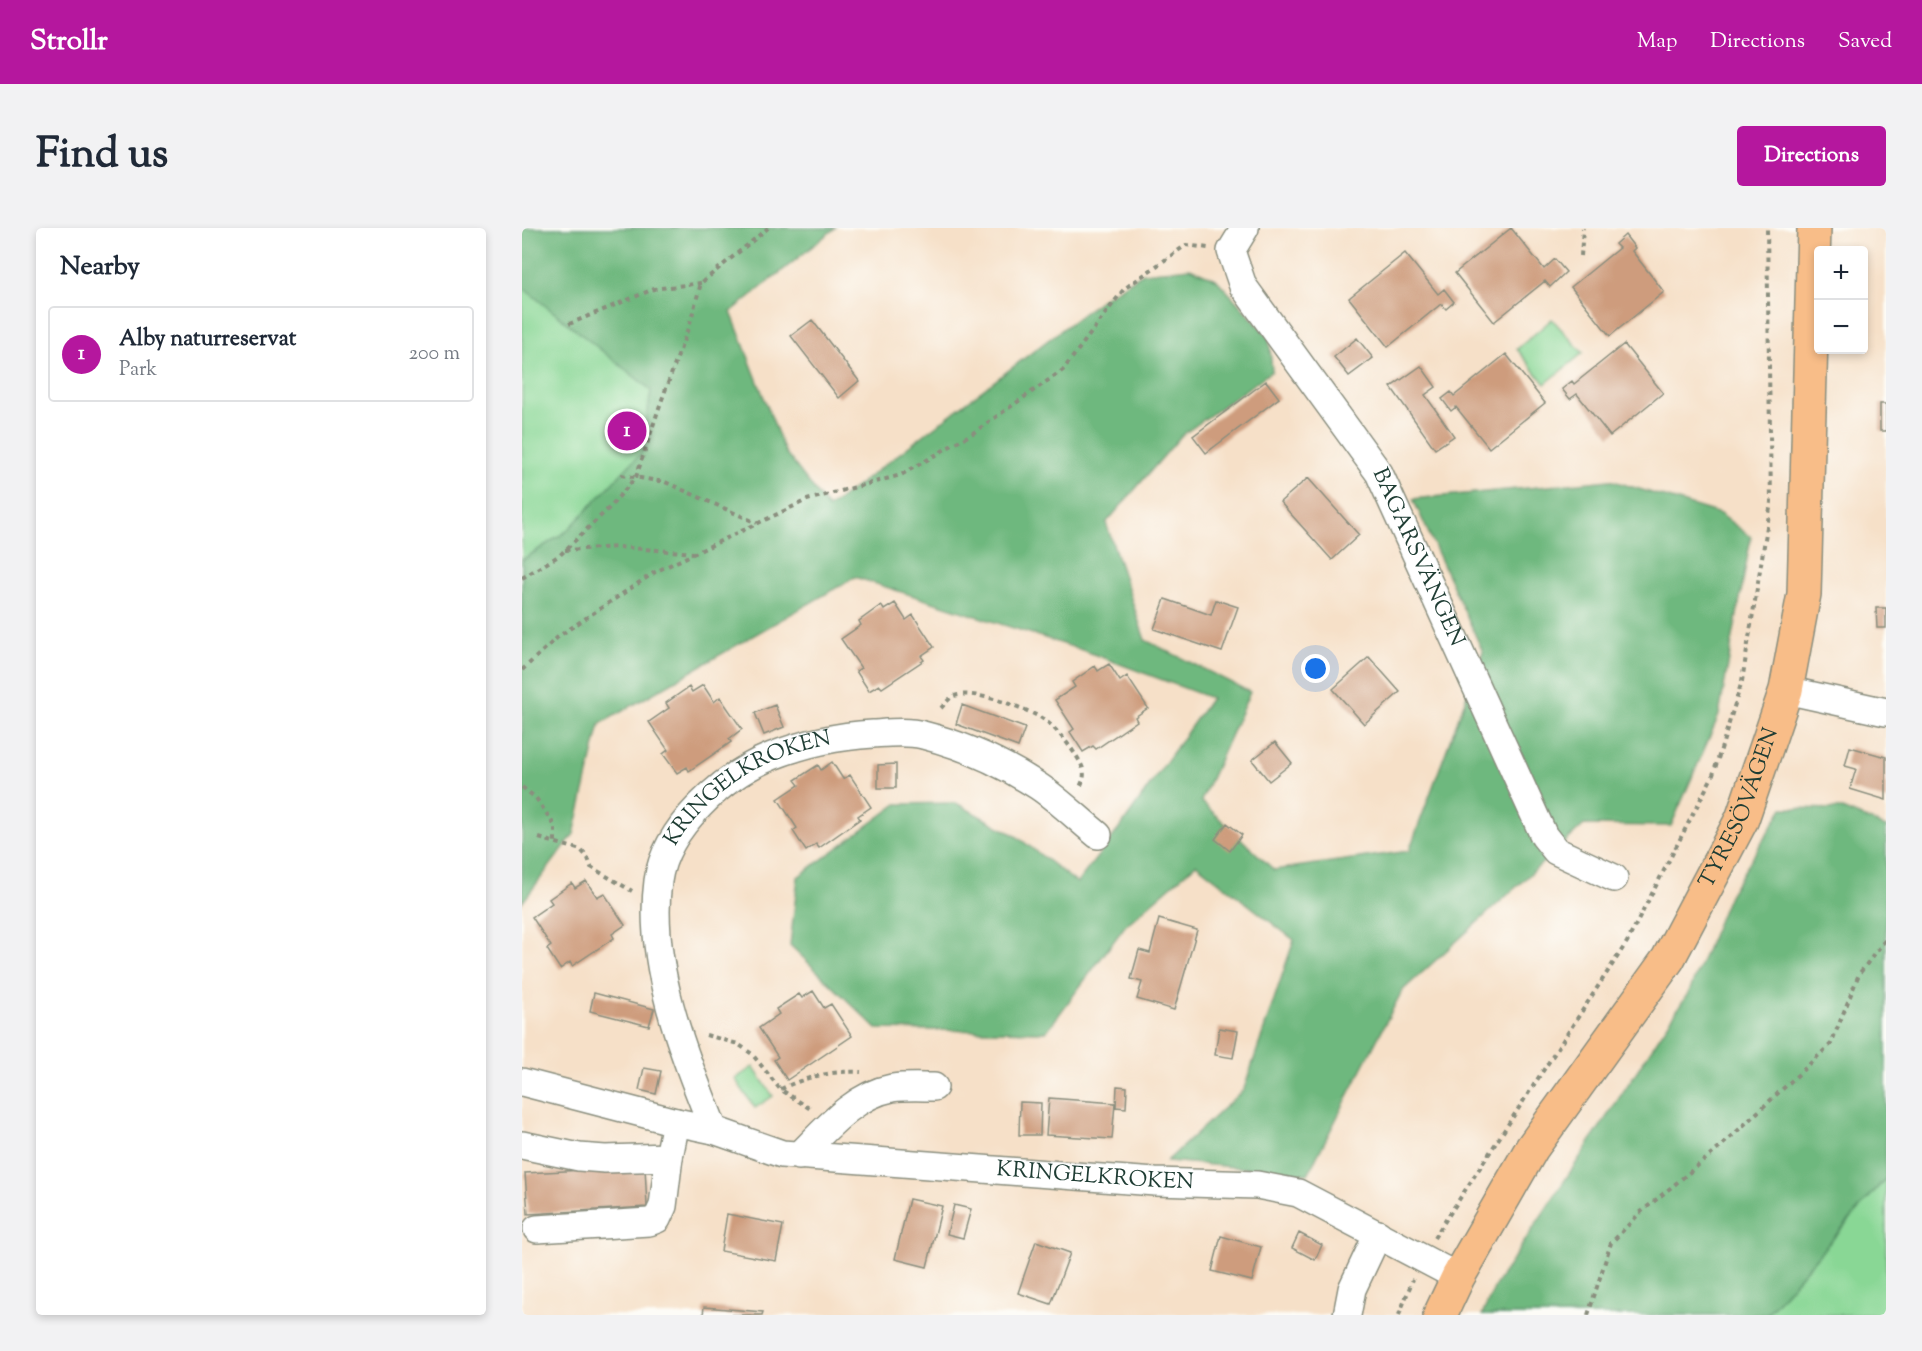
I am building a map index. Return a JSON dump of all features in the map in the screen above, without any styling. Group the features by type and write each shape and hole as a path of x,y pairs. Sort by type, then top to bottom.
{"main road":[{"name":"TYRESÖVÄGEN","path":"1440,1315 1458,1277 1532,1148 1668,959 1742,819 1786,690 1804,594 1814,228"}],"street":[{"path":"1231,251 1245,228"},
{"name":"BAGARSVÄNGEN","path":"1231,251 1243,286 1379,473 1544,836 1556,851 1614,878"},
{"path":"1786,690 1886,712"},
{"name":"KRINGELKROKEN","path":"714,1130 684,1056 664,983 657,929 658,882 663,856 673,836 696,808 726,784 770,757 829,738 887,733 921,734 1003,765 1040,787 1098,835"},
{"name":"KRINGELKROKEN","path":"522,1082 714,1130 782,1154 1155,1182 1257,1185 1298,1193 1458,1277"},
{"path":"799,1156 832,1123 866,1097 892,1088 934,1087"},
{"path":"537,1229 649,1222 657,1219 663,1206 676,1122"},
{"path":"522,1145 579,1157 605,1159 669,1157"},
{"path":"1347,1315 1352,1289 1378,1234"}],"path":[{"path":"569,324 654,289 701,283 768,228"},
{"path":"1581,256 1583,228"},
{"path":"1399,1315 1421,1258 1627,942 1713,775 1742,681 1771,502 1767,228"},
{"path":"522,670 559,636 655,572 807,500 901,475 973,433 1063,370 1124,289 1186,245 1231,251"},
{"path":"522,578 560,555 609,508 636,477 690,323 701,283"},
{"path":"621,475 665,482 757,524"},
{"path":"565,550 618,547 695,553"},
{"path":"941,708 952,697 963,694 985,697 1026,710 1045,720 1077,756 1083,768 1084,779 1074,795"},
{"path":"522,787 536,798 555,826 555,843"},
{"path":"539,838 581,850 596,870 638,894"},
{"path":"1588,1315 1611,1243 1641,1212 1718,1149 1831,1044 1859,974 1886,939"},
{"path":"681,1042 692,1035 703,1035 738,1044 752,1054 780,1089 832,1123"},
{"path":"780,1089 833,1073 865,1072"}],"green space":[{"path":"522,228 788,497 522,640"},
{"path":"522,228 835,228 731,312 785,452 828,508 1102,299 1143,273 1190,268 1216,279 1269,337 1272,371 1181,436 1106,523 1145,640 1250,692 1201,801 1274,870 1409,851 1483,652 1413,499 1610,480 1720,514 1751,537 1719,715 1671,826 1584,825 1402,991 1308,1174 1167,1161 1244,1089 1294,940 1196,864 1125,926 1046,1032 877,1029 790,945 798,877 897,804 956,803 1016,836 1077,883 1122,825 1211,698 1085,651 855,577 600,724 574,834 522,903 522,560 567,531 642,452 651,390 522,287"},
{"path":"1552,319 1583,353 1545,384 1517,349"},
{"path":"1783,808 1842,809 1886,827 1886,1178 1766,1315 1482,1315 1495,1286 1689,992 1729,895"},
{"path":"753,1067 773,1096 755,1108 735,1079"},
{"path":"1886,1178 1886,1315 1766,1315"}],"building":[{"path":"1511,228 1544,269 1555,259 1566,272 1550,287 1545,281 1494,322 1455,273"},
{"path":"1625,235 1635,248 1632,251 1664,292 1610,336 1571,287 1619,248 1615,244"},
{"path":"1405,253 1438,294 1444,289 1454,302 1446,309 1441,304 1388,347 1349,298"},
{"path":"812,320 859,381 839,398 791,336"},
{"path":"1357,338 1373,358 1349,376 1334,357"},
{"path":"1624,344 1663,393 1610,436 1577,394 1570,399 1562,389 1572,381 1574,384"},
{"path":"1506,354 1545,403 1489,448 1456,407 1451,411 1442,399 1451,392 1454,396"},
{"path":"1421,366 1436,387 1425,395 1454,436 1435,449 1391,387"},
{"path":"1266,381 1279,398 1206,453 1193,436"},
{"path":"1880,404 1886,404 1886,431 1880,431"},
{"path":"1308,478 1359,535 1332,560 1280,502"},
{"path":"1165,599 1211,615 1216,600 1238,607 1222,652 1154,629"},
{"path":"895,603 906,620 913,615 934,647 921,656 924,660 882,688 879,685 869,691 856,671 861,668 841,639 861,625 859,621 881,605 884,610"},
{"path":"1876,608 1886,608 1886,628 1877,628"},
{"path":"1369,657 1400,692 1364,724 1333,689"},
{"path":"1109,664 1120,681 1127,676 1148,708 1135,717 1137,721 1096,749 1093,746 1083,752 1070,732 1074,729 1055,700 1075,687 1072,682 1095,666 1098,671"},
{"path":"703,685 714,702 720,697 742,729 729,739 731,742 689,771 687,767 677,773 663,754 668,750 649,722 669,708 666,703 689,687 692,692"},
{"path":"775,705 784,727 764,735 755,713"},
{"path":"962,705 1025,728 1018,747 956,724"},
{"path":"1275,742 1292,763 1269,781 1252,760"},
{"path":"1850,747 1886,757 1886,800 1850,789 1856,769 1845,766"},
{"path":"832,762 843,779 850,775 871,807 858,816 860,819 819,848 816,844 806,851 793,831 797,828 778,799 799,785 795,780 818,765 821,770"},
{"path":"896,764 896,788 878,788 878,765"},
{"path":"1227,823 1242,835 1230,851 1215,839"},
{"path":"586,881 597,897 604,893 625,925 612,934 614,938 572,966 570,962 560,969 547,949 551,946 532,917 552,903 549,899 572,883 575,888"},
{"path":"1159,919 1197,930 1174,1010 1137,999 1142,982 1131,979 1139,950 1150,953"},
{"path":"813,991 824,1008 831,1004 852,1036 787,1080 774,1060 778,1057 759,1028 779,1014 776,1009 799,994 802,998"},
{"path":"594,993 654,1009 649,1026 590,1011"},
{"path":"1219,1028 1238,1031 1233,1058 1215,1055"},
{"path":"644,1068 661,1071 656,1094 639,1090"},
{"path":"1117,1086 1127,1087 1126,1108 1116,1107"},
{"path":"1049,1098 1115,1103 1112,1139 1046,1135"},
{"path":"1020,1102 1041,1103 1040,1135 1019,1135"},
{"path":"645,1167 647,1207 528,1214 525,1173"},
{"path":"909,1199 942,1206 927,1267 895,1259"},
{"path":"954,1205 971,1209 963,1238 947,1234"},
{"path":"727,1214 783,1225 776,1261 721,1251"},
{"path":"1299,1233 1322,1245 1315,1260 1292,1248"},
{"path":"1221,1236 1261,1247 1252,1281 1212,1271"},
{"path":"1036,1241 1070,1253 1051,1304 1018,1293"},
{"path":"704,1307 763,1312 762,1315 703,1315"}],"place":[{"name":"Alby naturreservat","path":"627,431"}]}
